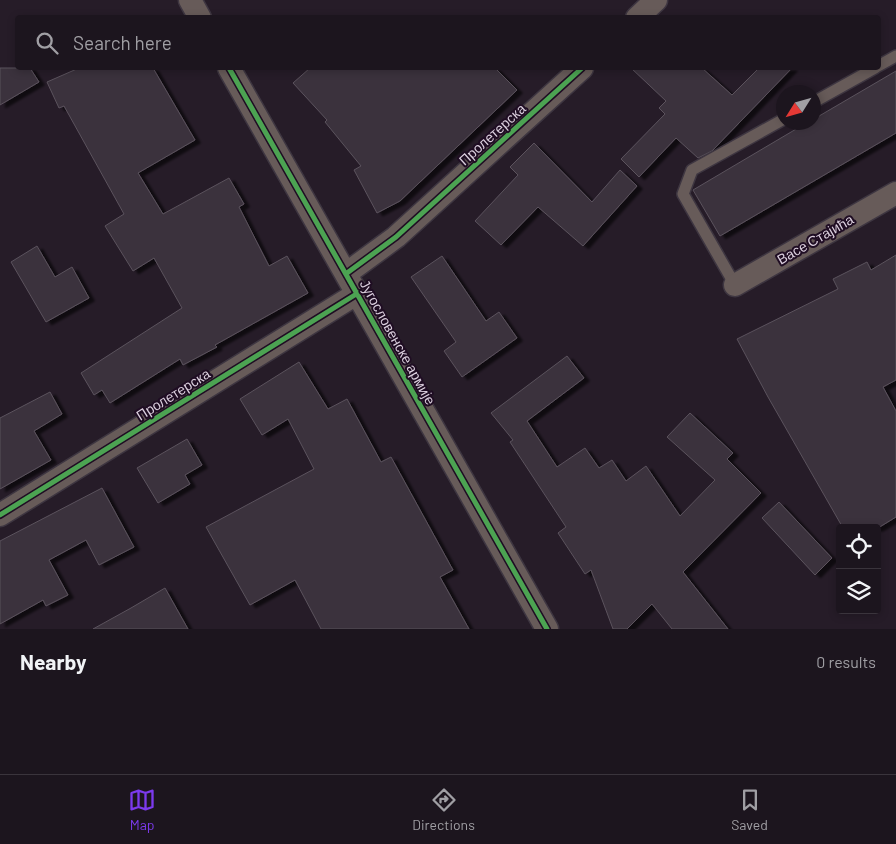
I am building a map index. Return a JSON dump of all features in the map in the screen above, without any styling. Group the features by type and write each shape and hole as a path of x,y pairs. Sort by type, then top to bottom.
{"street":[{"path":"190,0 198,15"},
{"path":"640,15 656,0"},
{"name":"Југословенске армије","path":"230,70 347,273 547,629"},
{"name":"Пролетерска","path":"347,273 396,237 580,70"},
{"name":"Васе Стајића","path":"735,285 896,193"},
{"name":"Пролетерска","path":"0,514 358,293"}],"lane":[{"path":"881,64 896,56"},
{"path":"821,98 871,70"},
{"path":"735,285 683,194 692,170 776,123"}],"building":[{"path":"0,68 31,70 39,82 0,105"},
{"path":"74,70 154,70 195,140 138,173 163,214 229,178 244,204 239,207 269,266 287,256 308,293 183,365 180,359 110,403 102,390 94,395 81,373 182,308 154,258 133,271 105,226 124,214 64,106 59,108 47,82"},
{"path":"308,70 497,70 517,90 400,201 377,213 354,170 361,166 325,122 327,120 293,83"},
{"path":"633,70 704,70 732,95 757,70 790,70 712,151 698,158 676,138 639,177 621,159 665,114 659,108 666,101"},
{"path":"896,71 896,133 720,236 693,190 794,130 821,130 821,115"},
{"path":"534,143 592,202 620,170 637,186 583,246 538,207 501,245 475,221 518,175 510,167"},
{"path":"37,246 55,277 72,267 89,298 46,322 11,262"},
{"path":"896,255 896,380 883,387 896,411 896,517 881,526 881,524 841,524 737,339 838,289 833,279 867,262 871,270"},
{"path":"442,256 486,321 499,312 517,338 462,377 444,351 456,342 411,277"},
{"path":"567,356 584,378 527,421 557,467 585,448 599,468 612,460 626,481 646,466 680,516 715,480 667,437 690,413 733,453 727,459 761,493 683,572 728,629 672,629 652,604 627,629 613,629 591,570 585,574 558,533 566,527 510,442 513,440 491,413"},
{"path":"299,362 328,409 347,399 381,462 391,457 453,570 440,577 469,629 321,629 295,580 250,605 206,527 314,469 288,419 262,435 240,399"},
{"path":"50,392 62,414 34,431 51,460 0,489 0,418"},
{"path":"187,439 202,465 185,475 190,484 158,503 137,468"},
{"path":"102,488 134,547 99,565 86,540 49,560 68,595 46,606 43,600 0,624 0,541"},
{"path":"779,502 832,558 815,575 762,518"},
{"path":"165,588 188,629 93,629 131,608"}],"cycle path":[{"path":"230,70 547,629"},
{"path":"347,273 396,237 580,70"},
{"path":"0,515 358,293"}]}
